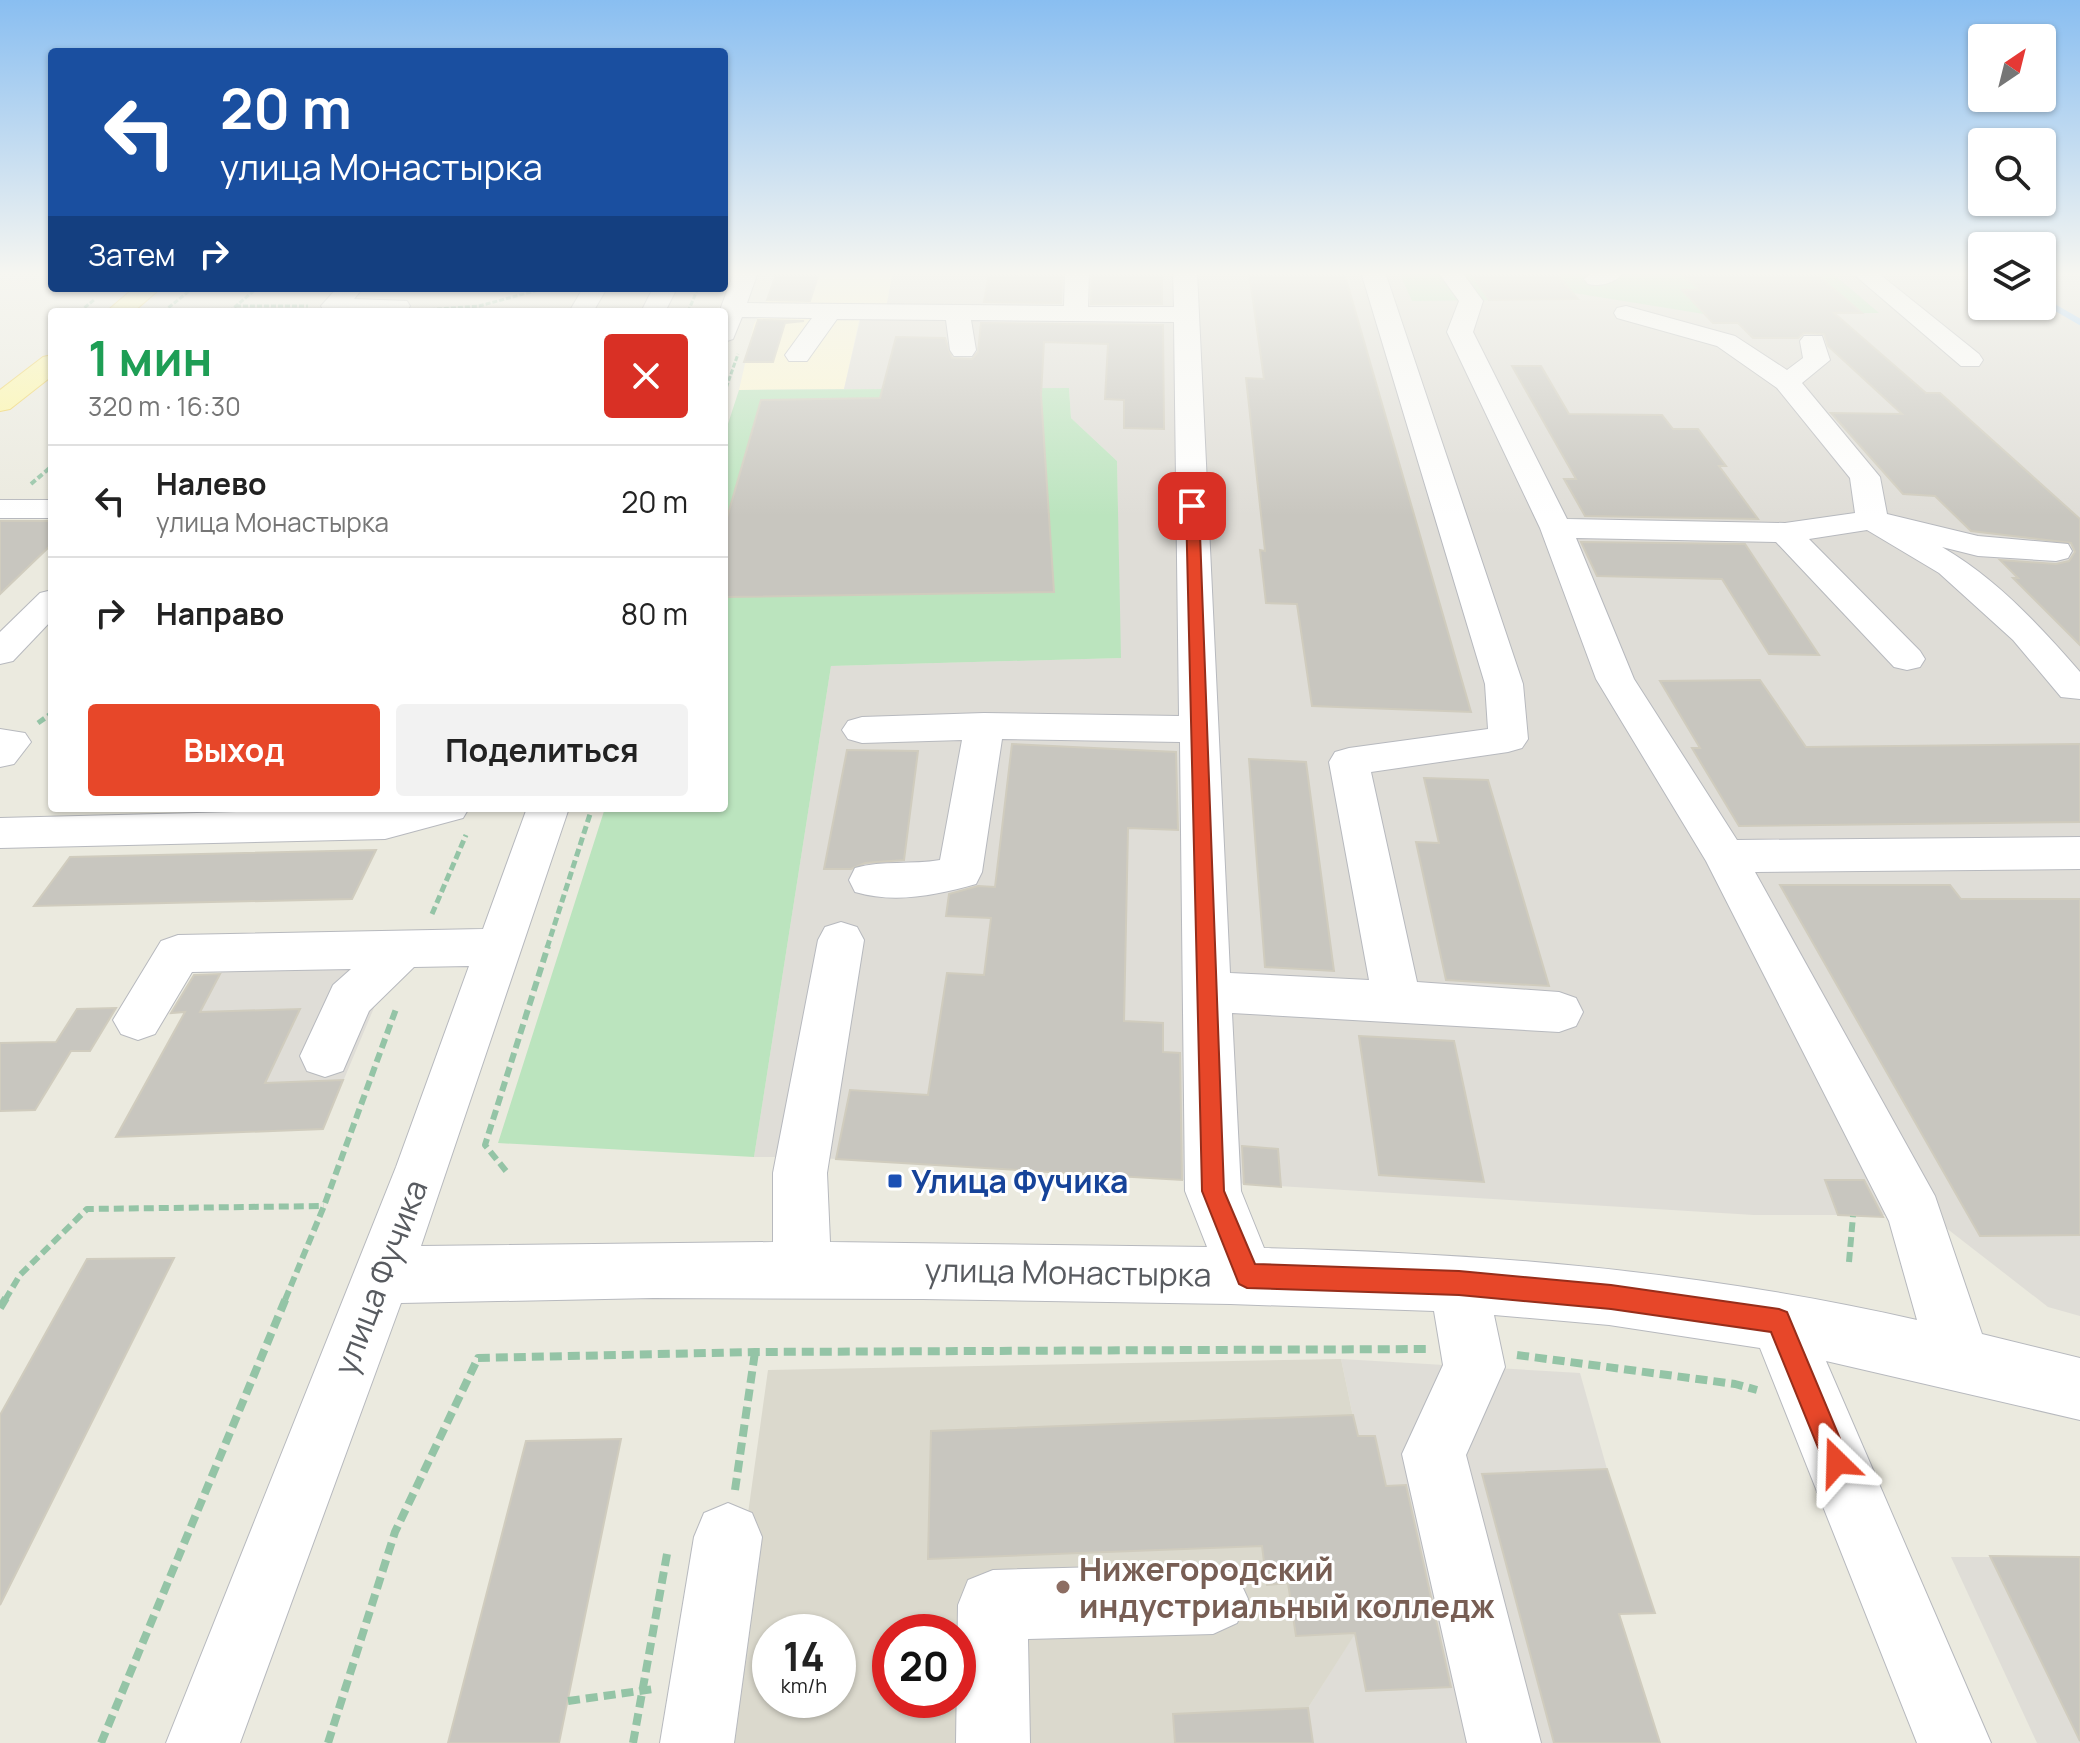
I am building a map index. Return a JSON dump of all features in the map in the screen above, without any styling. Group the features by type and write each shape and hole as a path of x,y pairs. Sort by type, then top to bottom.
{"main road":[{"path":"0,403 48,366"}],"street":[{"path":"1188,353 1213,1191 1247,1276"},
{"path":"1397,1001 1349,762 1508,739 1504,684 1399,353"},
{"path":"1470,353 1556,528 1615,679 1725,856 1915,1215 1959,1358"},
{"path":"1744,353 1787,382 1865,477 1872,520"},
{"path":"1787,382 1817,360 1816,353"},
{"path":"1962,353 1970,360"},
{"path":"0,509 48,509"},
{"path":"1556,528 1785,533 1872,520 1978,546 2056,551"},
{"path":"1872,520 1951,566 2026,632 2074,689"},
{"path":"1785,533 1907,659"},
{"path":"0,653 48,604"},
{"path":"862,730 984,726 1199,729"},
{"path":"871,880 917,881 960,872 984,726"},
{"path":"0,742 11,742 0,754"},
{"name":"улица Фучика","path":"203,1743 382,1275 547,812"},
{"path":"0,833 285,817 385,824 459,815"},
{"path":"1725,856 2080,853"},
{"path":"802,1270 800,1173 841,940"},
{"path":"138,1020 178,954 269,968 411,948 499,947"},
{"path":"325,1056 350,999 411,948"},
{"path":"1207,992 1559,1012"},
{"name":"улица Монастырка","path":"382,1275 802,1270 1247,1276 1459,1283 1611,1297 1779,1321 1959,1358 2080,1389"},
{"path":"1459,1283 1474,1367 1434,1454 1504,1743"},
{"path":"1779,1321 1954,1743"},
{"path":"682,1706 698,1546"},
{"path":"993,1743 993,1605 1213,1599"}],"path":[{"path":"506,1171 485,1145 591,812"},
{"path":"101,1743 324,1206 459,815"},
{"path":"1098,1184 1099,1175"},
{"path":"0,1308 20,1275 87,1209 324,1206"},
{"path":"1849,1262 1853,1216"},
{"path":"328,1743 395,1532 478,1358 755,1352 1471,1349 1735,1384 1757,1390"},
{"path":"633,1743 682,1706 698,1546 755,1352"},
{"path":"568,1701 682,1706"}],"shaded area":[{"path":"747,353 852,353 844,389 739,390"},
{"path":"852,353 2080,353 2080,1316 2048,1307 1932,1217 1916,1215 1754,1215 803,1157 754,1157 831,666 1120,658 1117,461 1071,418 1069,389 844,389"},
{"path":"224,966 364,970 384,984 323,1129 116,1137 185,1012 200,1012"},
{"path":"1341,1359 1580,1373 1607,1469 1655,1613 1620,1615 1660,1743 1313,1743 1308,1708 1355,1633 1410,1689"},
{"name":"Нижегородский индустриальный колледж","path":"1341,1359 1410,1690 1366,1691 1355,1634 1308,1708 1313,1743 716,1743 768,1370"},
{"path":"1951,1557 2080,1557 2080,1743 2037,1743"}],"green space":[{"path":"1069,388 1071,418 1117,461 1121,658 831,666 754,1157 498,1143 604,812 728,812 728,424 739,390"}],"building":[{"path":"747,353 776,353 773,362 744,362"},
{"path":"892,353 950,353 952,358 972,359 977,353 1043,353 1041,395 1054,592 728,597 728,514 761,400 880,398"},
{"path":"1107,353 1163,353 1164,429 1124,428 1124,400 1105,399"},
{"path":"1260,353 1367,353 1471,712 1312,706 1297,604 1266,603 1260,550 1265,551 1246,378 1264,379"},
{"path":"1836,353 1880,353 1926,393 1940,393 2080,519 2080,645 2013,578 2018,578 2000,560 2056,564 2069,561 2075,552 2071,543 1971,531 1935,496 1903,494 1831,413 1902,414"},
{"path":"1512,366 1541,366 1569,414 1662,415 1673,429 1698,429 1726,466 1719,466 1758,519 1585,516 1564,479 1576,479"},
{"path":"0,521 48,521 48,548 0,594"},
{"path":"1581,542 1745,544 1819,655 1769,654 1722,579 1597,576"},
{"path":"1760,680 1806,747 2080,744 2080,822 1739,826 1692,748 1700,748 1660,681"},
{"path":"1012,744 1176,752 1178,830 1128,828 1124,1021 1163,1023 1163,1052 1180,1053 1182,1180 836,1159 850,1090 928,1095 947,973 984,975 991,918 946,916 949,894 978,886 995,887"},
{"path":"847,750 918,751 904,860 865,863 851,869 824,869"},
{"path":"1249,759 1306,762 1334,971 1265,967"},
{"path":"1424,778 1488,780 1549,986 1446,980 1416,842 1439,843"},
{"path":"376,850 352,899 34,906 70,857"},
{"path":"1780,885 1950,885 1961,899 2080,899 2080,1235 1980,1236"},
{"path":"220,974 200,1012 300,1009 265,1083 343,1080 323,1129 116,1137 185,1012 171,1013 194,975"},
{"path":"116,1008 90,1051 71,1051 35,1110 0,1111 0,1043 56,1042 77,1009"},
{"path":"1359,1036 1454,1041 1484,1182 1379,1175"},
{"path":"1242,1146 1278,1149 1281,1187 1244,1184"},
{"path":"1825,1180 1864,1180 1883,1217 1838,1215"},
{"path":"174,1258 0,1605 0,1415 87,1259"},
{"path":"1353,1415 1358,1436 1375,1436 1386,1486 1406,1485 1451,1687 1366,1691 1355,1633 1296,1636 1288,1583 1267,1585 1262,1546 928,1559 931,1431"},
{"path":"621,1439 559,1743 448,1743 526,1441"},
{"path":"1607,1469 1655,1613 1619,1614 1660,1743 1554,1743 1482,1474"},
{"path":"1990,1556 2080,1557 2080,1741 2024,1626"},
{"path":"1308,1708 1313,1743 1175,1743 1173,1714"}],"place":[{"name":"Улица Фучика","path":"895,1181"},
{"name":"Нижегородский индустриальный колледж","path":"1063,1587"}],"route":[{"path":"1192,506 1213,1191 1247,1276 1459,1283 1611,1297 1779,1321 1837,1462"}]}
